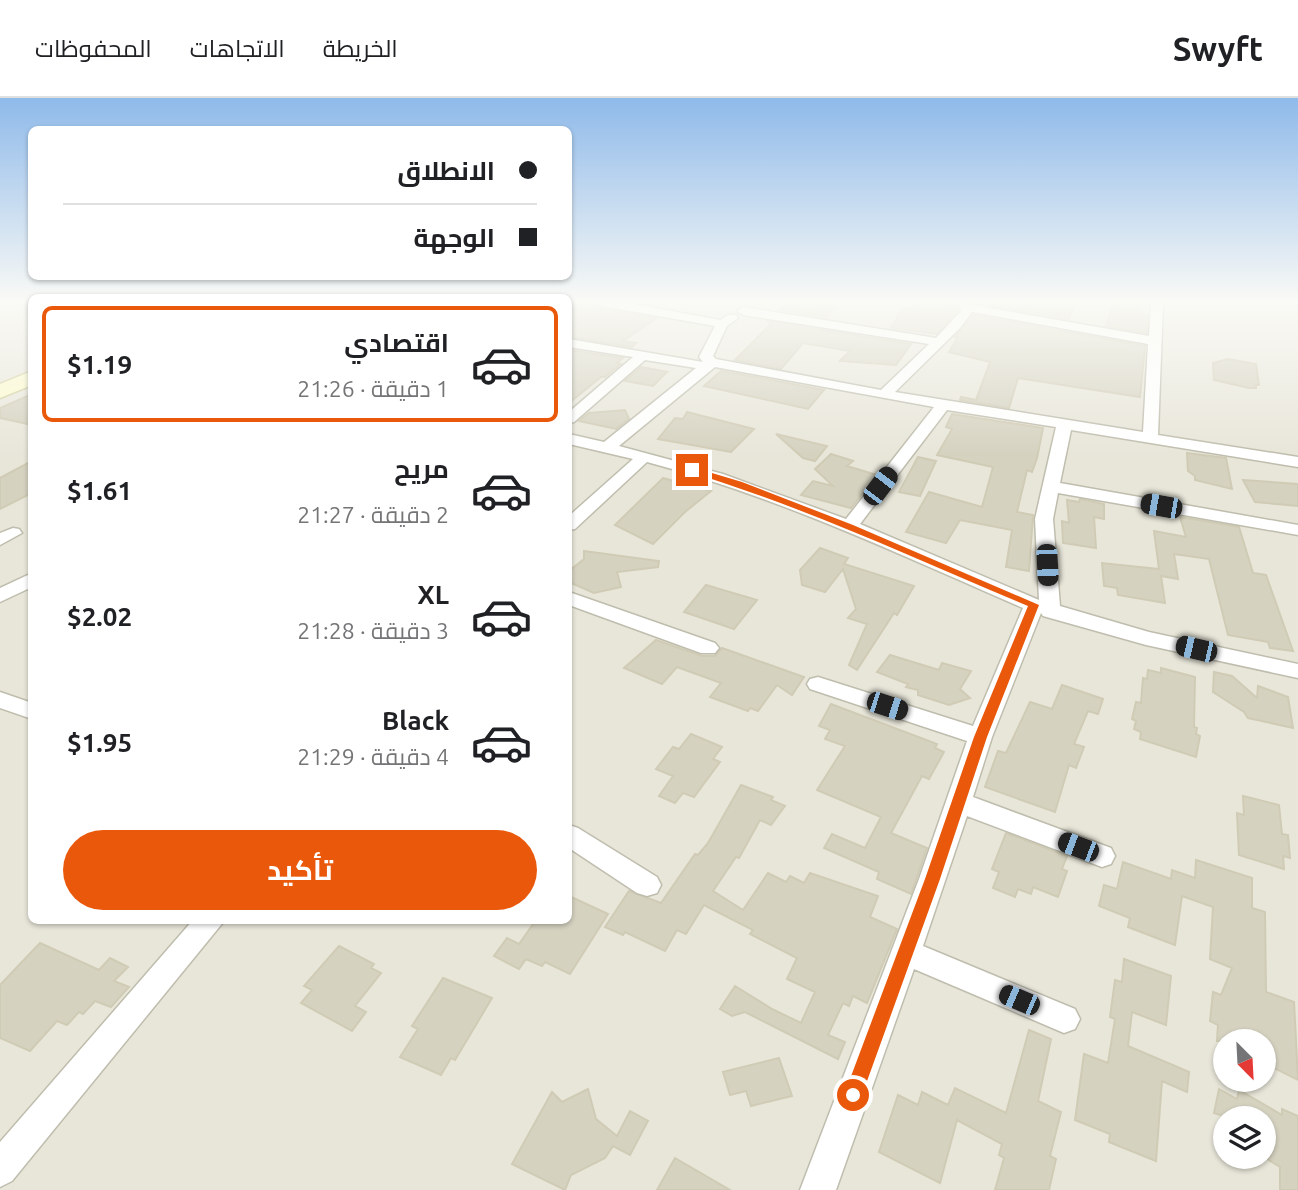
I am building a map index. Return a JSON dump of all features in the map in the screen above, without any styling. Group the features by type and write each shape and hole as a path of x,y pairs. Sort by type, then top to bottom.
{"street":[{"path":"634,353 1298,462"},
{"path":"708,353 706,357 709,364"},
{"path":"884,395 927,353"},
{"path":"1150,438 1154,353"},
{"path":"572,416 642,356"},
{"path":"607,448 709,364"},
{"path":"0,392 28,379"},
{"path":"849,527 943,405"},
{"path":"818,1190 980,737 1042,608 1044,519 1064,425"},
{"path":"572,440 645,456 739,484 1042,608 1146,638 1298,671"},
{"path":"572,522 645,456"},
{"path":"1051,487 1298,530"},
{"path":"0,596 28,581"},
{"path":"572,599 708,648"},
{"path":"818,684 980,737"},
{"path":"0,700 28,710"},
{"path":"958,802 1102,856"},
{"path":"572,837 647,885"},
{"path":"0,1169 208,924"},
{"path":"905,952 1064,1019"}],"shaded area":[{"path":"0,353 28,353 28,924 572,924 572,353 1298,353 1298,1190 0,1190"}],"building":[{"path":"572,353 623,358 617,363 621,364 605,377 601,377 572,401"},
{"path":"742,353 795,353 781,369 735,360"},
{"path":"848,353 905,353 896,365 840,361"},
{"path":"953,353 1144,353 1140,397 1018,378 1009,408 960,400 961,397 976,400 990,362"},
{"path":"1228,359 1256,364 1259,385 1249,388 1214,380 1213,363"},
{"path":"641,367 667,372 653,386 625,381"},
{"path":"721,371 824,390 808,409 704,386"},
{"path":"28,396 28,424 0,418 0,408"},
{"path":"625,410 629,419 616,429 579,421 589,413"},
{"path":"687,412 754,429 731,452 658,439 675,418 683,419"},
{"path":"952,414 1043,428 1037,458 1032,472 1027,470 1017,512 1033,515 1029,571 1006,567 1012,530 960,520 946,543 906,532 929,492 982,507 993,467 937,455 952,429 946,427"},
{"path":"776,434 827,446 815,461 803,458"},
{"path":"1187,453 1226,458 1232,489 1195,480 1195,476 1188,471"},
{"path":"831,454 853,461 847,466 877,475 851,508 801,495 813,481 833,486 815,469"},
{"path":"918,457 936,461 920,496 899,492"},
{"path":"28,463 28,495 0,509 0,478"},
{"path":"663,478 711,491 653,544 615,525"},
{"path":"1243,480 1298,484 1298,506 1255,502"},
{"path":"1080,499 1104,504 1104,519 1094,517 1096,548 1063,543 1062,521 1069,523 1067,500 1079,502"},
{"path":"1180,517 1239,527 1253,573 1266,575 1293,651 1270,648 1268,642 1228,635 1209,559 1174,554 1178,579 1161,576 1165,603 1118,595 1117,588 1104,586 1102,563 1159,569 1154,531 1186,537"},
{"path":"820,548 848,558 844,564 914,586 897,615 894,613 857,670 849,665 867,624 848,618 856,609 843,569 825,592 802,585 800,570"},
{"path":"584,551 659,561 658,567 617,572 621,587 594,593 572,583 572,569 584,559"},
{"path":"706,585 757,600 734,629 684,612"},
{"path":"656,640 702,656 715,656 722,648 804,677 792,695 777,685 758,711 750,708 748,711 710,697 721,683 677,667 662,684 624,668"},
{"path":"890,655 939,670 942,663 971,671 960,689 970,698 949,705 918,695 918,690 906,687 908,684 877,672"},
{"path":"1161,668 1195,677 1194,727 1197,728 1196,734 1200,736 1196,757 1140,739 1141,732 1134,729 1136,721 1132,719 1136,702 1141,703 1143,678 1147,679 1148,670 1161,673"},
{"path":"1214,672 1232,676 1257,698 1258,686 1288,697 1293,728 1248,718 1244,712 1213,692"},
{"path":"1062,685 1103,699 1098,714 1088,711 1074,744 1084,747 1076,768 1069,765 1055,812 985,787 998,751 1006,753 1030,702 1052,709"},
{"path":"831,704 937,744 935,748 944,752 929,779 922,776 891,833 927,848 911,894 877,879 879,872 824,848 832,834 865,848 881,817 817,790 845,746 825,739 830,730 819,726"},
{"path":"691,734 722,747 713,759 720,762 694,797 683,793 675,803 659,796 673,776 656,769 673,747 679,749"},
{"path":"741,785 773,797 771,800 785,806 771,825 760,820 739,858 736,857 713,891 743,910 768,873 786,882 790,876 804,883 810,873 878,896 870,917 897,929 867,1003 853,996 849,1006 843,1003 828,1035 845,1042 838,1059 745,1012 732,1016 720,1009 735,986 801,1023 815,992 787,979 797,958 750,934 753,930 704,905 686,934 677,930 665,951 625,932 623,935 605,927 629,891 661,903 695,854 698,855 708,843"},
{"path":"1243,796 1279,805 1282,834 1288,835 1290,858 1283,856 1284,869 1239,855 1237,813 1244,815"},
{"path":"1006,833 1067,856 1062,869 1067,871 1058,897 1033,887 1031,894 1018,889 1015,897 993,888 999,872 992,869"},
{"path":"1196,860 1252,878 1252,908 1265,912 1266,992 1294,1002 1298,1080 1276,1069 1276,1029 1218,1029 1218,1025 1210,1021 1213,992 1221,995 1232,968 1210,959 1213,907 1182,896 1175,945 1128,927 1130,918 1099,906 1104,885 1117,889 1123,862 1171,879 1172,870 1195,878"},
{"path":"572,897 608,914 570,974 545,962 542,966 526,959 519,969 494,956 507,938 519,944 533,924 572,924"},
{"path":"40,943 99,970 110,958 128,967 114,981 129,987 111,1007 95,1001 67,1025 57,1021 30,1051 0,1038 0,985"},
{"path":"339,946 374,964 371,968 381,973 355,1006 366,1012 352,1031 301,1003 312,990 304,986"},
{"path":"1124,959 1171,976 1166,1025 1132,1012 1128,1046 1189,1072 1187,1092 1162,1081 1156,1161 1109,1142 1110,1134 1075,1120 1084,1054 1108,1063 1115,1019 1110,1017 1115,980 1122,982"},
{"path":"443,978 492,998 455,1060 451,1058 441,1075 400,1057 418,1029 412,1026"},
{"path":"1029,1030 1051,1039 1038,1101 1061,1112 1050,1156 1056,1159 1049,1190 995,1190 1004,1158 999,1155 1002,1144 957,1120 940,1183 879,1152 898,1095 918,1105 922,1092 948,1105 955,1088 1006,1113"},
{"path":"779,1058 792,1096 751,1106 746,1091 730,1095 723,1072"},
{"path":"588,1089 596,1119 617,1136 630,1111 648,1121 630,1155 613,1146 605,1158 571,1175 565,1190 512,1164 552,1092 562,1102"},
{"path":"1218,1092 1224,1092 1237,1099 1239,1092 1242,1092 1267,1106 1215,1106"},
{"path":"1282,1109 1298,1116 1298,1190 1280,1190 1280,1167 1276,1164 1276,1112 1282,1115"},
{"path":"675,1158 730,1190 657,1190"}],"route":[{"path":"692,470 739,484 849,527 1034,605 980,737 933,879 853,1095"}]}
